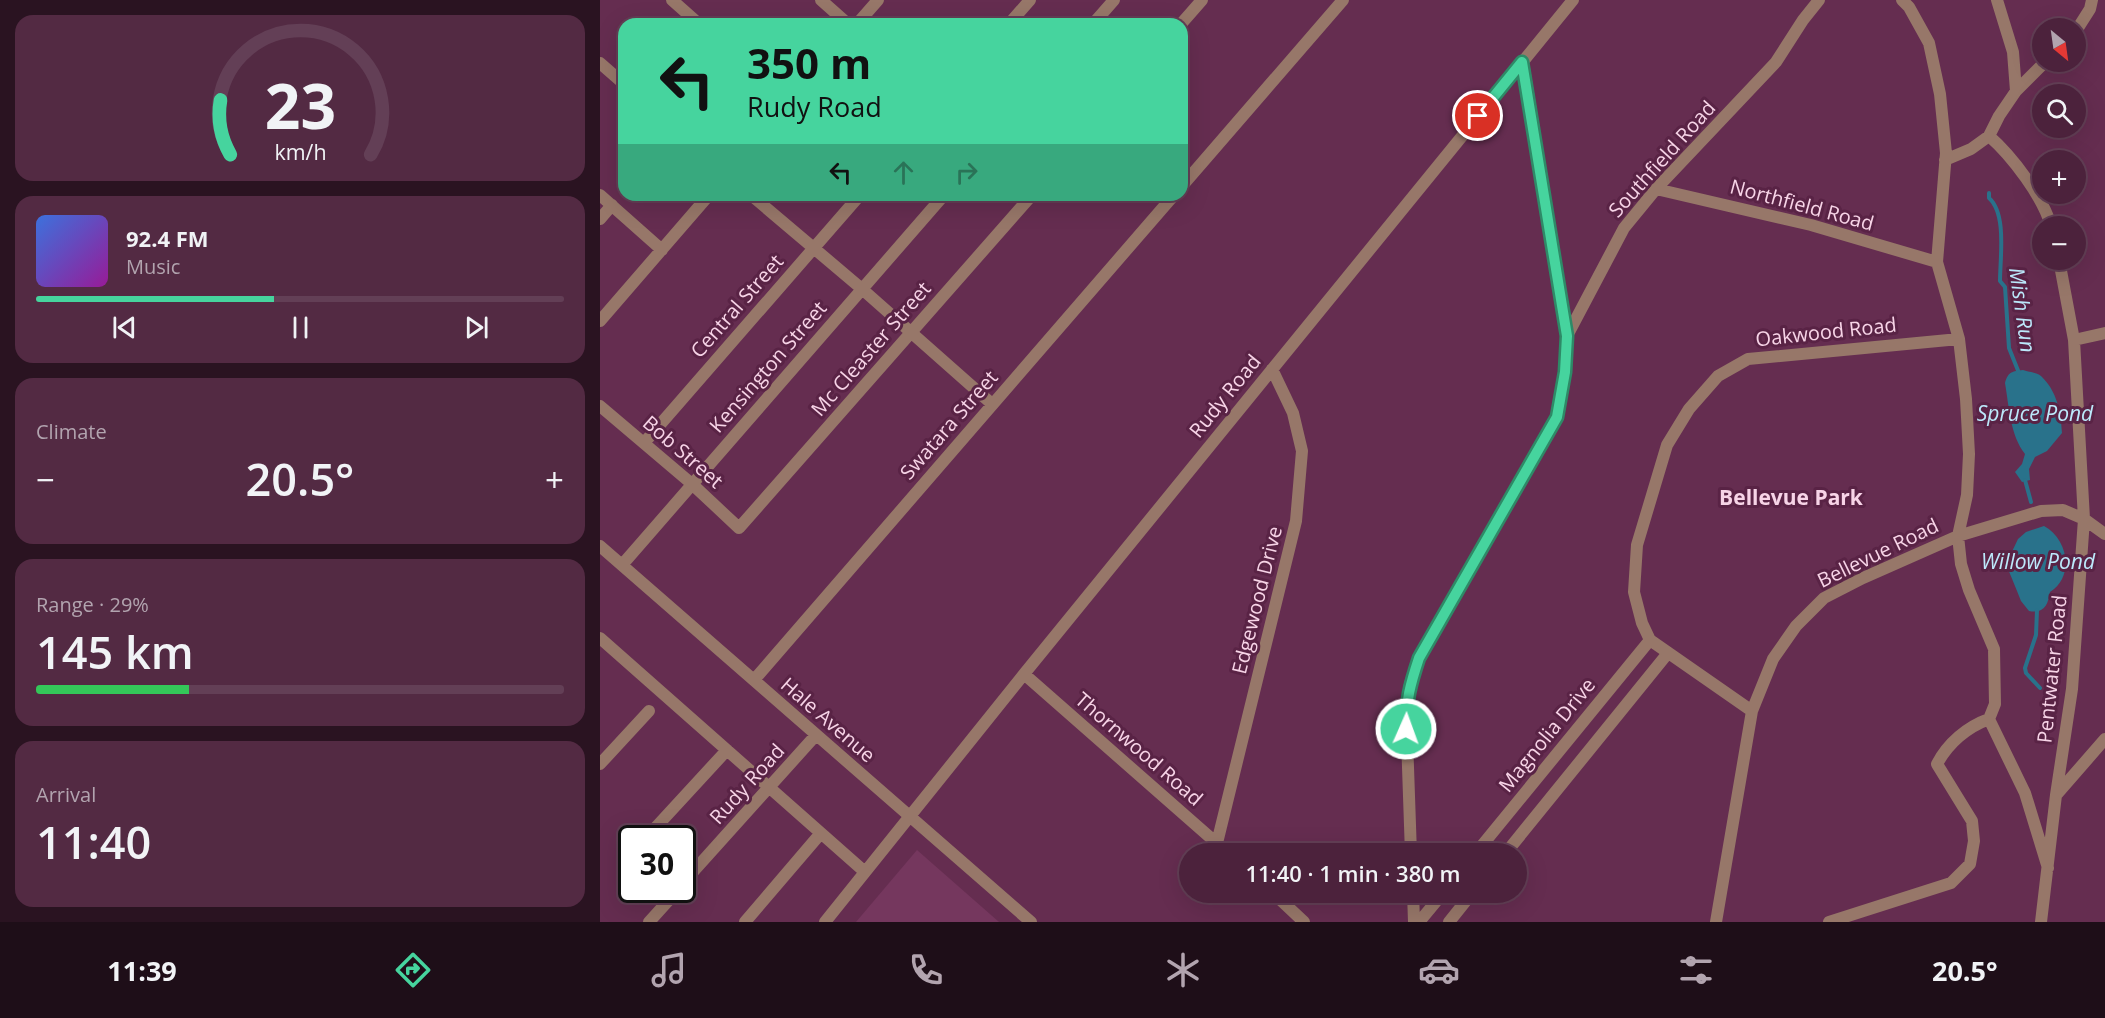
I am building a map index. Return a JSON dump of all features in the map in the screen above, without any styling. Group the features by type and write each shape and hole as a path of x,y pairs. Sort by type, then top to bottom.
{"street":[{"path":"672,0 692,18"},
{"path":"821,0 841,18"},
{"path":"862,18 878,0"},
{"path":"1014,18 1030,0"},
{"path":"1098,18 1114,0"},
{"path":"1186,18 1202,0"},
{"path":"1188,179 1343,0"},
{"name":"Rudy Road","path":"825,922 1573,0"},
{"name":"Southfield Road","path":"1567,336 1624,228 1656,189 1776,62 1819,0"},
{"path":"1829,922 1951,883 1970,864 1974,841 1972,821 1937,764 1944,751 1973,725 1989,719 1995,704 1994,649 1969,590 1961,564 1958,536 1967,495 1969,454 1959,339 1937,262 1945,160 1940,94 1929,43 1909,7 1902,0"},
{"path":"1997,0 2013,52 2016,91"},
{"path":"2084,18 2092,0"},
{"path":"1411,843 1406,709 1410,684 1425,647 1557,417 1565,372 1567,336 1522,62"},
{"path":"600,63 618,79"},
{"path":"1945,160 1971,148 1989,136 2016,91 2036,72"},
{"path":"1989,136 2004,149 2019,169 2033,189 2046,216"},
{"name":"Northfield Road","path":"1656,189 1811,225 1937,262"},
{"path":"600,195 662,250"},
{"path":"600,321 704,201"},
{"path":"758,201 912,332 992,404"},
{"name":"Central Street","path":"644,443 855,201"},
{"name":"Kensington Street","path":"622,565 939,201"},
{"name":"Mc Cleaster Street","path":"739,528 1027,201"},
{"name":"Swatara Street","path":"754,680 1169,201"},
{"path":"600,219 612,206"},
{"name":"Pentwater Road","path":"2041,922 2056,795 2072,689 2084,519 2074,340 2061,270"},
{"path":"2074,340 2105,333"},
{"name":"Oakwood Road","path":"1650,640 1642,623 1634,592 1637,545 1667,445 1689,409 1718,376 1748,359 1959,339"},
{"name":"Edgewood Drive","path":"1217,843 1296,521 1302,451 1293,413 1272,369"},
{"name":"Bob Street","path":"600,406 692,484 739,528"},
{"name":"Bellevue Road","path":"1716,922 1752,711 1773,659 1796,626 1824,598 1873,573 1958,536 2041,511 2063,510 2084,519 2105,534"},
{"name":"Hale Avenue","path":"600,546 1030,922"},
{"path":"600,638 865,872"},
{"path":"1650,640 1752,711"},
{"name":"Magnolia Drive","path":"1484,843 1650,640"},
{"path":"1514,843 1668,653"},
{"name":"Thornwood Road","path":"1024,674 1217,843"},
{"path":"600,764 649,711"},
{"path":"1989,719 2025,793 2048,868"},
{"name":"Rudy Road","path":"696,870 816,735"},
{"path":"2056,795 2105,739"},
{"path":"658,825 727,750"},
{"path":"745,922 821,833"},
{"path":"649,922 666,903"},
{"path":"1284,903 1304,922"},
{"path":"1413,903 1414,922"},
{"path":"1419,922 1435,903"},
{"path":"1449,922 1464,903"}],"shaded area":[{"path":"917,850 999,922 856,922"}],"water":[{"name":"Spruce Pond","path":"2023,370 2039,375 2051,388 2061,417 2062,433 2047,451 2035,457 2029,469 2030,480 2022,482 2015,472 2022,464 2025,454 2013,429 2005,383 2011,373"},
{"name":"Willow Pond","path":"2044,526 2059,540 2063,548 2065,568 2063,577 2050,592 2044,608 2034,612 2029,611 2021,601 2008,569 2008,560 2018,539 2026,532"}],"waterway":[{"name":"Mish Run","path":"1989,193 2000,225 2000,281 2005,287 2009,348 2019,373"},
{"name":"Mish Run","path":"2025,480 2031,502"},
{"path":"2037,610 2036,635 2025,668 2026,673 2040,688"}],"district":[{"name":"Bellevue Park","path":"1791,498"}],"route":[{"path":"1406,729 1410,684 1419,658 1477,553 1557,417 1565,372 1567,336 1522,62 1478,116"}]}
